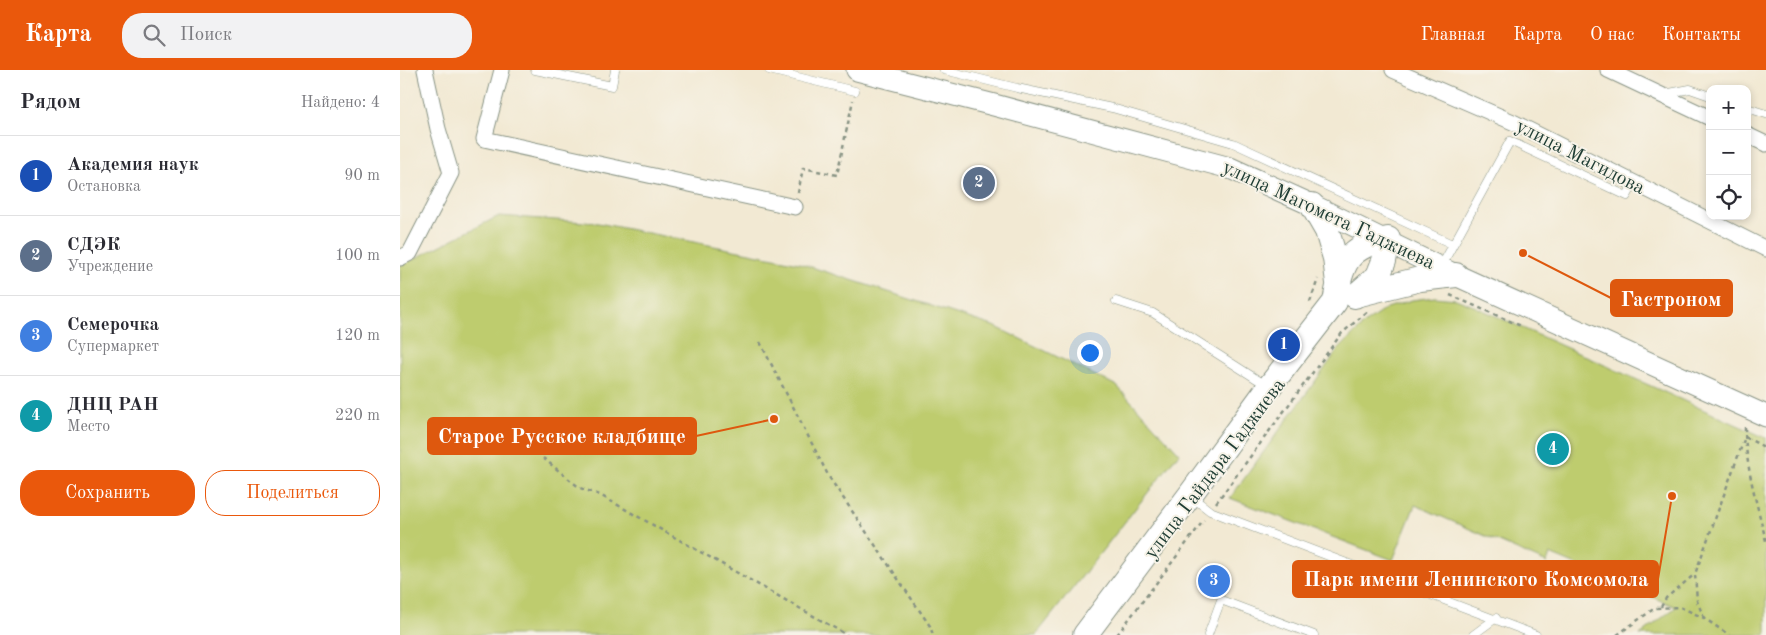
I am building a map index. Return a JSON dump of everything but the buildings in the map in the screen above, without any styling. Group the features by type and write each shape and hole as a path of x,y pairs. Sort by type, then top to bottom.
{"main road":[{"name":"улица Магомета Гаджиева","path":"857,70 1230,168 1386,240"},
{"name":"улица Магомета Гаджиева","path":"872,70 1231,166 1386,240 1448,278 1761,420"},
{"path":"1312,205 1327,232 1349,298"},
{"path":"1386,240 1384,261 1378,276 1349,298 1345,264 1351,254 1359,248 1386,240"},
{"name":"улица Гайдара Гаджиева","path":"1085,635 1271,387 1337,304 1349,298 1420,279 1448,278"},
{"name":"улица Гайдара Гаджиева","path":"1089,635 1201,504 1271,387"}],"street":[{"path":"405,255 451,173 438,129 425,70"},
{"path":"502,70 484,139 795,207"},
{"name":"улица Магидова","path":"1393,70 1515,123 1766,249"},
{"path":"1608,70 1706,116"},
{"path":"1751,137 1766,144"}],"lane":[{"path":"534,70 612,86 615,70"},
{"path":"770,70 855,91"},
{"path":"944,70 1112,108 1233,143 1452,244"},
{"path":"1660,94 1690,89 1706,95"},
{"path":"1751,109 1766,114"},
{"path":"1448,278 1452,244 1510,140 1627,196 1634,183"},
{"path":"1116,301 1153,313 1271,387"},
{"path":"1201,504 1536,635"},
{"path":"1208,635 1221,600 1314,635"},
{"path":"1473,635 1496,618"}],"path":[{"path":"795,207 803,168 838,175 855,91"},
{"path":"1448,278 1472,303 1525,327"},
{"path":"1117,635 1201,504 1342,333 1349,298"},
{"path":"760,342 829,477 930,626 933,635"},
{"path":"1761,420 1745,427 1745,437 1752,485 1766,541"},
{"path":"1745,437 1766,448"},
{"path":"1704,618 1697,601 1696,574 1745,437"},
{"path":"543,458 580,488 600,495 846,635"},
{"path":"1661,608 1666,598 1696,574"},
{"path":"1617,635 1655,608 1680,607 1704,618 1728,635"}],"green space":[{"path":"499,216 598,223 799,263 996,327 1117,386 1179,453 1036,635 400,635 400,266"},
{"path":"1435,297 1456,299 1476,307 1766,438 1766,635 1640,635 1676,607 1550,554 1547,563 1415,505 1393,560 1230,498 1338,350 1365,323 1387,308 1412,300"}],"place":[{"name":"СДЭК","path":"979,183"},
{"name":"Гастроном","path":"1523,253"},
{"name":"Академия наук","path":"1284,345"},
{"name":"Старое Русское кладбище","path":"774,419"},
{"name":"ДНЦ РАН","path":"1553,449"},
{"name":"Парк имени Ленинского Комсомола","path":"1672,496"},
{"name":"Семерочка","path":"1214,581"}]}
